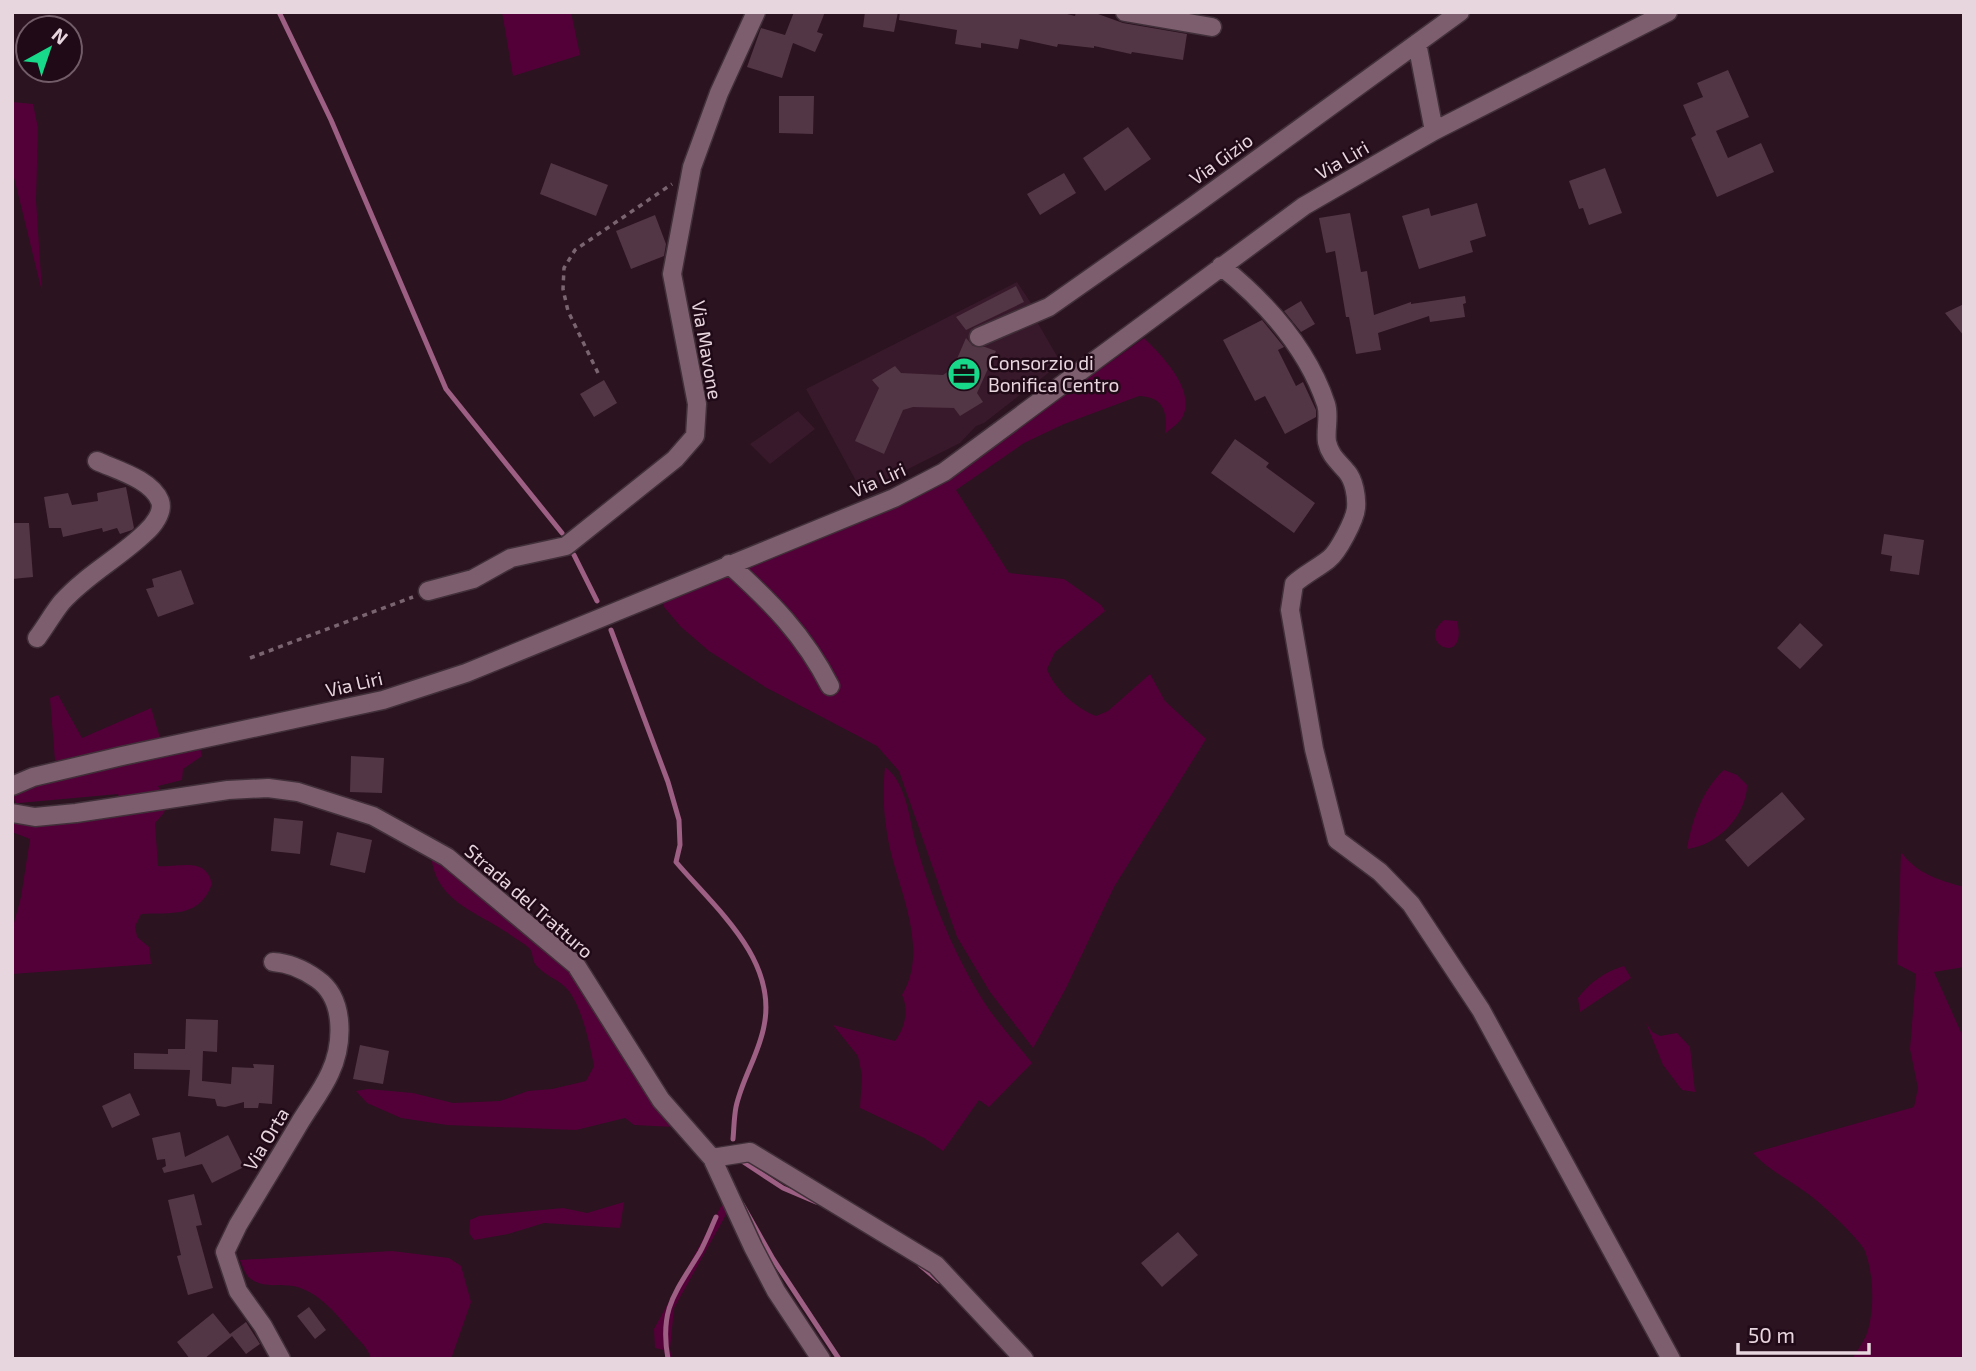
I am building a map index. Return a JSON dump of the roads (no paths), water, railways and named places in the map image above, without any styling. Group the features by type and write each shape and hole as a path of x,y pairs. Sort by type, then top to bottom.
{"street":[{"name":"Via Mavone","path":"428,591 473,579 511,558 566,546 675,459 695,436 697,404 672,274 691,171 719,93 756,12"},
{"path":"1125,12 1212,27"},
{"name":"Via Gizio","path":"979,337 1049,307 1460,12"},
{"name":"Via Liri","path":"12,786 33,777 122,756 383,700 466,673 894,498 944,472 1304,206 1434,131 1668,12"},
{"path":"1417,43 1434,131"},
{"path":"1221,266 1252,291 1281,322 1307,363 1327,407 1327,442 1336,463 1348,473 1355,490 1356,508 1352,523 1331,558 1294,584 1290,610 1314,748 1337,840 1380,872 1411,904 1481,1010 1671,1359"},
{"path":"37,638 62,602 90,576 145,534 159,513 159,500 147,485 97,461"},
{"path":"729,564 780,611 817,660 830,686"},
{"name":"Strada del Tratturo","path":"12,813 35,817 76,813 228,790 268,788 298,792 373,816 447,857 576,965 662,1100 712,1158 776,1291 821,1359"},
{"name":"Via Orta","path":"273,962 304,970 322,982 333,996 340,1035 331,1072 238,1225 225,1252 238,1291 263,1326 281,1359"},
{"path":"712,1158 750,1152 936,1265 1024,1359"}],"waterway":[{"path":"279,12 331,120 446,389 562,533"},
{"path":"574,555 597,601"},
{"path":"611,630 668,782 679,820 680,845 676,862 740,936 762,978 766,1002 764,1026 735,1111 733,1139"},
{"path":"739,1159 783,1188 816,1202"},
{"path":"742,1204 773,1259 839,1359"},
{"path":"668,1359 666,1326 672,1301 716,1217"},
{"path":"920,1265 939,1281"}],"place":[{"name":"Consorzio di Bonifica Centro","path":"964,374"}]}
